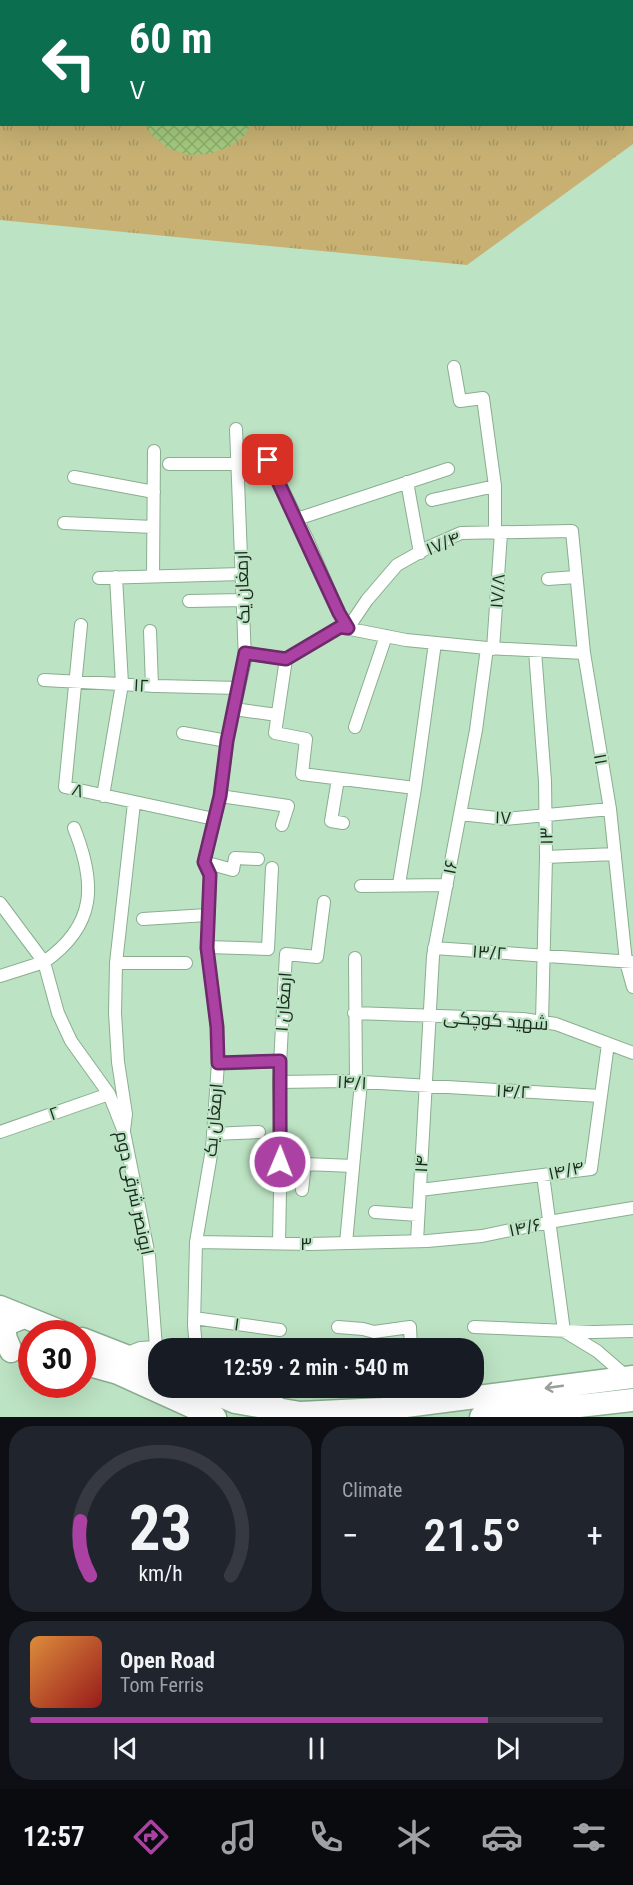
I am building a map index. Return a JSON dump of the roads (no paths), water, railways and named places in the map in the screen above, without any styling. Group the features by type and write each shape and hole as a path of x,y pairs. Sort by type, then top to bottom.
{"highway":[{"path":"0,1307 32,1320"},
{"path":"14,1351 6,1339 4,1329 9,1323 24,1317"},
{"path":"96,1344 148,1364"},
{"path":"96,1367 118,1374 215,1417"},
{"path":"484,1391 586,1383 630,1377"},
{"path":"578,1410 586,1383"},
{"path":"227,1398 236,1402 276,1399 300,1413 383,1409 409,1398"},
{"path":"481,1417 578,1410 633,1400"}],"street":[{"name":"۱۷/۸","path":"454,367 460,401 483,398 495,486 498,533 490,648"},
{"name":"ارمغان یک","path":"195,1338 196,1242 212,1149 218,1063 217,1027 207,948 210,875 204,862 220,796 227,741 245,653 236,429"},
{"path":"153,576 154,451"},
{"path":"268,460 297,519 344,627"},
{"path":"169,464 238,464"},
{"path":"297,519 448,469"},
{"path":"74,477 154,492"},
{"path":"407,482 420,553"},
{"path":"432,500 495,486"},
{"path":"64,523 153,527"},
{"name":"۱۷/۴","path":"344,627 397,565 461,533 572,531"},
{"name":"۱۱","path":"572,531 584,653 628,930 629,962 633,987"},
{"path":"99,578 242,574"},
{"path":"103,796 122,684 116,577"},
{"path":"548,579 576,577"},
{"path":"189,601 243,600"},
{"name":"۸","path":"81,625 65,787 214,819"},
{"path":"245,653 286,659 344,627 435,643 584,653"},
{"path":"150,631 152,686"},
{"path":"355,727 386,636"},
{"path":"399,884 435,643"},
{"name":"۱۶","path":"425,1086 434,948 490,648"},
{"name":"۱۳","path":"535,651 545,780 546,857 542,1022"},
{"path":"286,659 275,733 306,739 302,774 415,788"},
{"name":"۱۲","path":"44,680 239,688"},
{"path":"234,709 277,715"},
{"path":"183,733 227,741"},
{"path":"338,779 331,821 343,823"},
{"path":"220,796 288,806 282,825"},
{"path":"124,1132 126,1114 118,1062 115,1013 116,963 134,803"},
{"name":"۱۷","path":"460,814 506,819 610,810"},
{"path":"0,975 44,962 62,950 82,920 88,903 89,885 85,855 74,828"},
{"path":"546,857 615,854"},
{"path":"204,862 233,870 235,858 258,859"},
{"path":"207,948 268,949 272,868"},
{"path":"361,886 447,885"},
{"path":"0,903 44,962"},
{"name":"ارمغان ۱","path":"279,1243 279,1082 286,954 317,957 324,903"},
{"path":"143,919 207,915"},
{"name":"۱۳/۲","path":"434,948 629,962"},
{"path":"346,1243 359,1082 354,1013 355,958"},
{"name":"ابونصر شرقی دوم","path":"44,962 58,1013 71,1041 109,1095 124,1132 149,1256 156,1347 140,1348 125,1354"},
{"path":"116,963 186,963"},
{"name":"شهید کوچکی","path":"354,1013 523,1019 556,1024 633,1053"},
{"name":"۱۴/۴","path":"420,1190 591,1169 608,1044"},
{"path":"218,1063 280,1061"},
{"name":"۱۴/۱","path":"279,1082 359,1082 425,1086"},
{"name":"۱۴/۲","path":"425,1086 600,1096"},
{"name":"۱۴","path":"417,1241 425,1086"},
{"name":"۲","path":"0,1132 109,1095"},
{"path":"213,1134 259,1132"},
{"path":"280,1162 353,1166"},
{"path":"302,1190 305,1164"},
{"path":"543,1175 564,1331"},
{"name":"۱۴/۶","path":"417,1241 482,1236 549,1221 633,1208"},
{"path":"375,1212 418,1215"},
{"name":"۳","path":"196,1242 417,1241"},
{"name":"۱","path":"194,1318 280,1330"},
{"path":"338,1327 374,1332 410,1327 411,1338"},
{"path":"474,1327 633,1331"},
{"path":"564,1331 597,1351 630,1377"}]}
